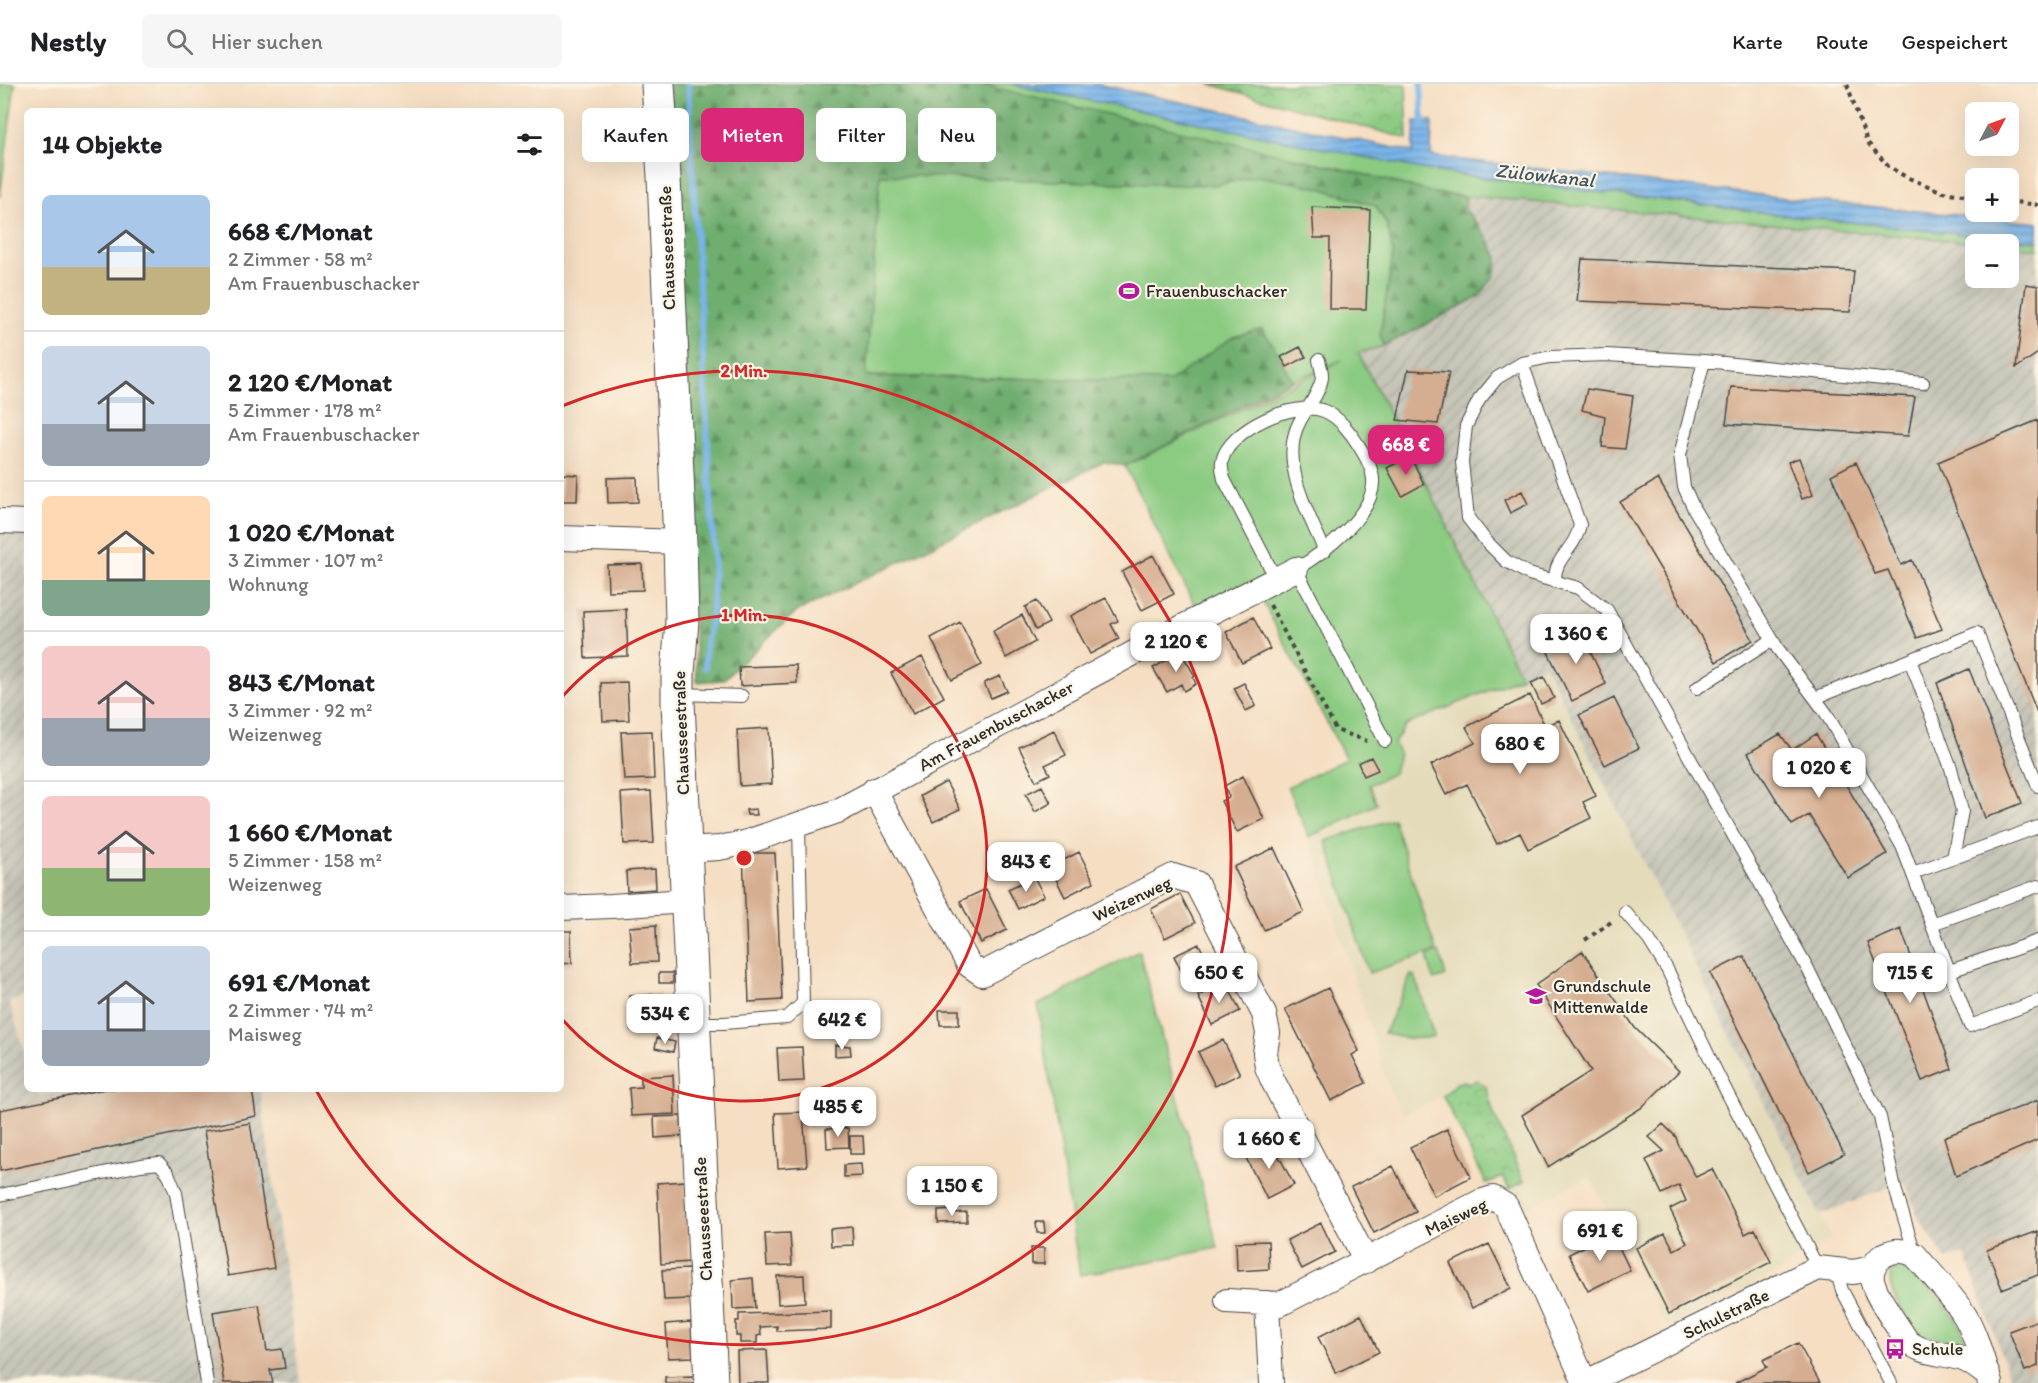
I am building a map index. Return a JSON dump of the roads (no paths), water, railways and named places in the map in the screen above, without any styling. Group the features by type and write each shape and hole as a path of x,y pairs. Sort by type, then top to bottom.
{"street":[{"name":"Chausseestraße","path":"658,84 680,542 682,621 678,694 711,1383"},
{"path":"0,521 24,522"},
{"path":"564,538 680,542"},
{"name":"Am Frauenbuschacker","path":"686,850 718,848 744,843 838,811 1278,578"},
{"name":"Weizenweg","path":"874,790 969,965 982,974 1173,876 1196,883 1264,1014 1268,1033 1265,1053 1267,1067 1273,1081 1366,1261"},
{"path":"564,908 687,901"},
{"name":"Maisweg","path":"1227,1301 1280,1304 1480,1202 1493,1198 1506,1206 1585,1383"},
{"path":"1905,1250 1915,1255 1964,1314 1989,1379 1965,1360 1913,1347 1907,1341 1872,1282 1872,1268 1880,1257 1892,1251 1905,1250"},
{"name":"Schulstraße","path":"1585,1383 1827,1270 1853,1272 1872,1268"},
{"path":"1267,1304 1271,1383"}],"lane":[{"path":"1915,1255 1894,1185 1880,1117 1808,969 1607,610 1578,588 1529,574 1506,561 1486,541 1468,518 1462,462 1466,426 1479,400 1497,378 1522,363 1550,357 1607,355 1704,361 1923,383"},
{"path":"1319,360 1322,377 1309,408 1298,424 1291,453 1298,488 1325,551"},
{"path":"1704,361 1680,455 1684,487 1694,509 1772,640 1826,713 1902,846 1970,1026 2038,1000"},
{"path":"1522,363 1580,525 1577,538 1555,570 1556,581"},
{"path":"1278,578 1325,551 1346,530 1370,497 1374,480 1369,462 1342,425 1325,411 1309,408 1287,411 1259,423 1239,435 1227,448 1221,463 1224,479 1278,578 1385,741"},
{"path":"1815,698 1977,633 2038,786"},
{"path":"1697,688 1772,640"},
{"path":"1910,660 1951,768 1962,812 1953,858"},
{"path":"678,694 742,696"},
{"path":"693,1023 787,1018 802,1003 799,826"},
{"path":"1913,873 2038,827"},
{"path":"1932,924 2038,886"},
{"path":"1625,912 1649,940 1667,969 1719,1077 1827,1270 1842,1290 1891,1383"},
{"path":"1950,971 2038,940"},
{"path":"0,1195 159,1163 168,1173 176,1192 207,1383"}],"water":[{"name":"Zülowkanal","path":"1010,84 1097,84 1413,152 1415,121 1432,121 1431,156 1786,198 1965,216 1965,222 2038,223 2038,241 2019,240 2019,234 1965,234 1776,214 1432,171"}],"waterway":[{"path":"688,84 714,558 712,613 706,644 705,668"},
{"path":"1421,84 1423,128"}],"place":[{"name":"Frauenbuschacker","path":"1129,291"},
{"name":"Grundschule Mittenwalde","path":"1536,996"},
{"name":"Schule","path":"1895,1349"}]}
